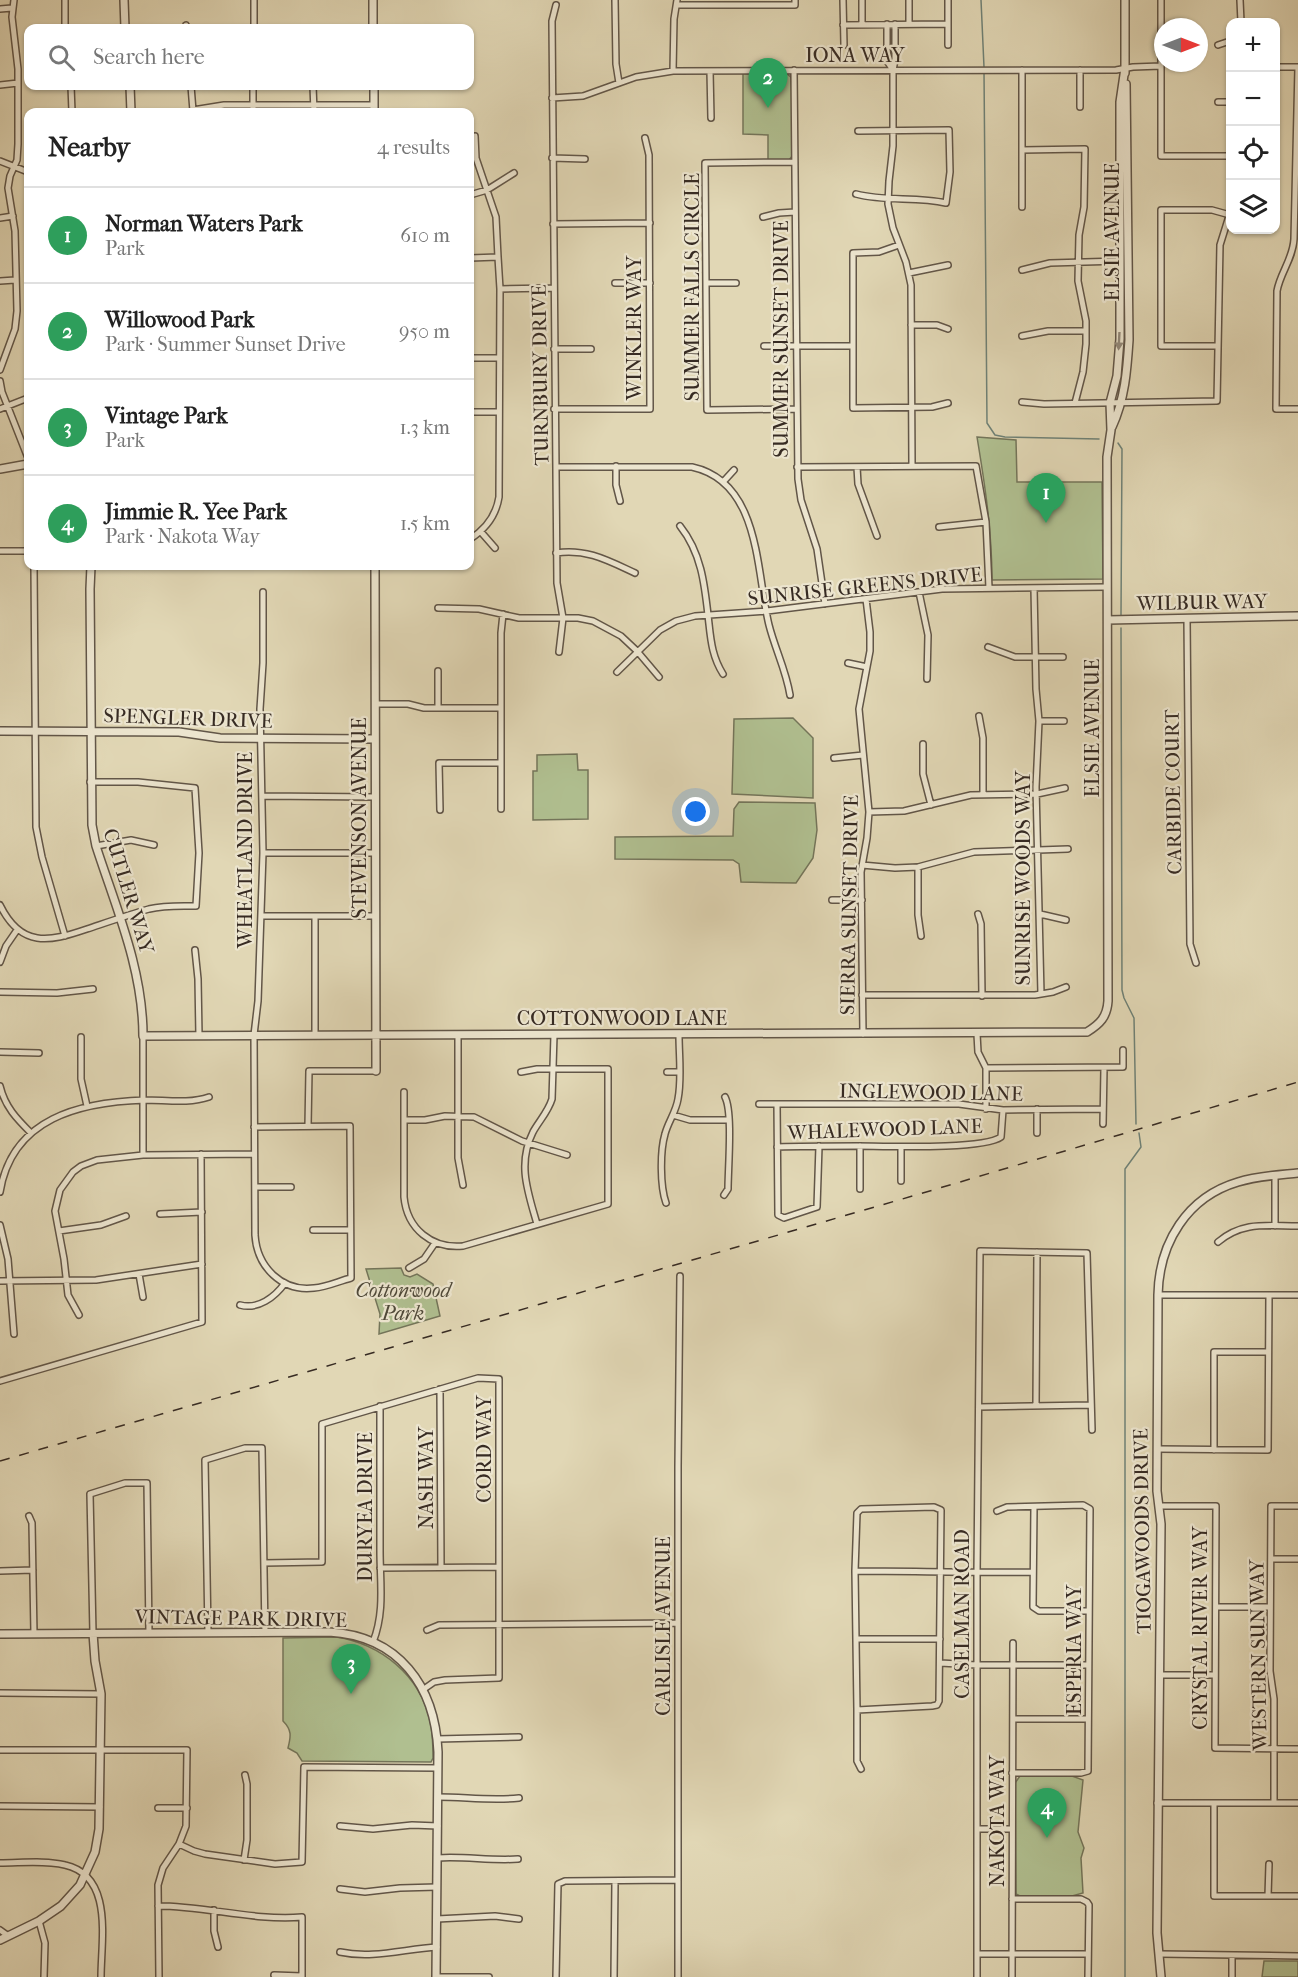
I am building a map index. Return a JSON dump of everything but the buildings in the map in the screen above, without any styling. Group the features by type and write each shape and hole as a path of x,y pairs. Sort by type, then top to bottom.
{"street":[{"path":"0,370 1,361 16,323 15,231 8,188 18,144 18,83 12,8 14,0"},
{"path":"65,0 66,24"},
{"path":"124,0 125,24"},
{"path":"254,0 254,24"},
{"path":"373,0 373,24"},
{"path":"615,0 616,64 619,83"},
{"path":"673,71 674,19 677,2 795,6 795,0"},
{"path":"843,0 843,45"},
{"path":"862,0 862,24"},
{"path":"909,0 909,24"},
{"path":"948,0 948,45"},
{"name":"ELSIE AVENUE","path":"1111,430 1122,402 1129,340 1125,0"},
{"path":"1161,0 1161,18"},
{"path":"1240,0 1241,18"},
{"name":"TURNBURY DRIVE","path":"556,5 552,21 552,158 556,553 557,583 563,618 559,652"},
{"path":"0,9 12,8"},
{"path":"887,24 887,61 893,70"},
{"path":"895,24 893,131 888,199 890,216 909,273 912,466"},
{"path":"843,25 948,24"},
{"path":"1218,45 1226,42"},
{"name":"IONA WAY","path":"552,98 583,96 645,75 673,71 1080,70 1154,66"},
{"path":"1280,67 1298,67 1295,254 1280,280 1277,291 1276,409 1298,409"},
{"name":"ELSIE AVENUE","path":"1099,1024 1108,1009 1107,457 1111,430 1110,403 1117,376 1120,339 1120,102 1125,68"},
{"name":"SUMMER SUNSET DRIVE","path":"794,70 797,467 801,500 817,549 825,604"},
{"path":"1022,70 1022,207"},
{"path":"1080,70 1080,107"},
{"path":"710,71 711,118"},
{"path":"1161,72 1161,156 1226,156"},
{"path":"0,85 18,83"},
{"path":"71,90 72,108"},
{"path":"130,90 130,108"},
{"path":"191,90 193,108"},
{"path":"253,90 253,108"},
{"path":"313,90 314,105"},
{"path":"374,90 374,108"},
{"path":"1218,102 1226,102"},
{"path":"208,108 224,105 246,108"},
{"path":"268,108 314,105 359,108"},
{"path":"856,194 946,203 949,182 950,130 858,131"},
{"path":"474,536 481,532 490,520 498,502 500,289 496,217 476,158 475,136"},
{"name":"WINKLER WAY","path":"554,409 650,409 649,155 645,138"},
{"path":"1022,150 1085,149 1084,202 1078,262 1079,287 1086,331 1083,372 1075,404"},
{"path":"552,158 585,159"},
{"path":"0,161 24,170"},
{"name":"SUMMER FALLS CIRCLE","path":"795,162 705,163 707,410 797,409"},
{"path":"474,194 487,190 514,173"},
{"path":"1218,346 1161,346 1161,210 1212,210 1226,213"},
{"path":"763,217 795,212"},
{"path":"0,218 13,216"},
{"path":"553,224 650,223"},
{"path":"1022,402 1075,404 1217,401 1220,245 1226,226"},
{"path":"899,245 879,252 853,252 854,408 938,407 948,403"},
{"path":"474,258 498,257"},
{"path":"1022,270 1044,263 1129,261"},
{"path":"909,273 948,265"},
{"path":"0,281 15,280"},
{"path":"615,283 650,283"},
{"path":"706,283 736,283"},
{"path":"500,289 553,288"},
{"path":"911,325 937,325 948,329"},
{"path":"1022,336 1048,331 1086,331"},
{"path":"764,346 853,345"},
{"path":"554,349 591,349"},
{"path":"474,358 499,358"},
{"path":"0,381 24,448"},
{"path":"0,410 24,400"},
{"path":"474,412 499,412"},
{"path":"0,469 24,465"},
{"path":"616,466 616,485 620,501"},
{"path":"797,467 976,466 987,522 989,588"},
{"path":"556,467 692,467 708,472 723,482 738,500 753,536 759,558 771,632 785,671 790,696"},
{"path":"857,467 858,484 877,536"},
{"path":"723,482 734,470"},
{"path":"939,527 987,522"},
{"path":"680,526 691,541 699,558 714,657 723,674"},
{"path":"481,532 495,548"},
{"path":"0,551 24,551"},
{"path":"556,553 589,554 635,573"},
{"path":"34,570 35,811 42,857 65,936"},
{"name":"CUTLER WAY","path":"92,570 90,782 92,825 96,846 138,978 143,1036 143,1155"},
{"name":"STEVENSON AVENUE","path":"375,570 376,1071"},
{"name":"SUNRISE GREENS DRIVE","path":"617,672 654,634 689,617 767,611 920,592 989,588 1107,587"},
{"name":"SUNRISE WOODS WAY","path":"862,995 1041,994 1036,794 1039,721 1034,588"},
{"name":"WHEATLAND DRIVE","path":"263,592 260,738 263,853 258,1006 254,1035 255,1235 258,1252 269,1271 285,1283"},
{"path":"920,592 928,634 927,679"},
{"name":"SIERRA SUNSET DRIVE","path":"862,1034 862,866 869,812 859,709 870,638 866,599"},
{"path":"438,608 471,608 519,618 583,619 603,625 621,636 637,651 658,677"},
{"path":"501,809 501,633 503,614"},
{"name":"WILBUR WAY","path":"1108,620 1298,616"},
{"name":"CARBIDE COURT","path":"1186,619 1190,944 1196,963"},
{"path":"988,647 1010,656 1063,657"},
{"path":"848,663 867,667"},
{"path":"438,671 438,708"},
{"path":"375,704 402,704 424,708 501,708"},
{"path":"979,716 983,738 983,794"},
{"path":"1039,721 1064,721"},
{"name":"SPENGLER DRIVE","path":"0,731 179,732 220,738 375,739"},
{"path":"923,744 923,774 931,805"},
{"path":"834,758 863,755"},
{"path":"440,810 439,763 501,763"},
{"path":"0,905 17,930 39,939 65,936 162,906 196,906 199,853 195,788 138,782 90,782"},
{"path":"869,812 904,811 983,794 1036,794 1065,788"},
{"path":"262,796 375,797"},
{"path":"96,846 131,840 154,845"},
{"path":"862,866 918,867 974,852 1068,849"},
{"path":"263,853 375,853"},
{"path":"918,867 918,915 921,936"},
{"path":"832,900 862,900"},
{"path":"978,914 981,924 982,996"},
{"path":"1040,915 1066,920"},
{"path":"261,916 376,916"},
{"path":"315,916 315,1035"},
{"path":"0,962 6,946 17,930"},
{"path":"195,950 199,1035"},
{"path":"1041,994 1066,987"},
{"path":"0,992 57,993 93,989"},
{"name":"COTTONWOOD LANE","path":"143,1036 977,1034 1087,1032 1099,1024"},
{"path":"977,1034 978,1052 986,1068 986,1109"},
{"path":"458,1035 459,1164 463,1185"},
{"path":"537,1224 524,1174 525,1156 528,1143 550,1104 553,1094 554,1035"},
{"path":"666,1203 663,1189 663,1146 666,1130 674,1115 679,1096 679,1035"},
{"path":"81,1037 81,1079 87,1106"},
{"path":"986,1068 1123,1068 1123,1050"},
{"path":"0,1052 39,1053"},
{"path":"1103,1124 1104,1068"},
{"path":"404,1092 405,1208 414,1227 435,1243 463,1246 608,1203 608,1069 531,1069 520,1072"},
{"path":"308,1126 309,1071 376,1071"},
{"path":"667,1072 679,1072"},
{"path":"0,1086 11,1113 31,1133"},
{"path":"0,1192 3,1171 13,1155 31,1133 52,1118 87,1106 143,1100 193,1100 209,1096"},
{"path":"724,1097 728,1103 728,1189 724,1195"},
{"name":"INGLEWOOD LANE","path":"759,1104 959,1104 1003,1110 1103,1108"},
{"path":"777,1104 778,1215 784,1218 815,1208 818,1204 819,1146"},
{"path":"1037,1109 1037,1133"},
{"name":"WHALEWOOD LANE","path":"777,1147 901,1147 970,1144 996,1140 1002,1134 1003,1110"},
{"path":"674,1115 690,1120 728,1120"},
{"path":"404,1120 458,1116 479,1118 528,1143 567,1155"},
{"path":"240,1305 251,1306 264,1302 274,1296 285,1283 301,1288 312,1288 351,1278 350,1126 254,1127"},
{"path":"860,1146 860,1189"},
{"path":"901,1147 901,1181"},
{"path":"0,1381 202,1322 201,1154"},
{"path":"79,1316 69,1298 56,1217 56,1200 62,1185 73,1172 97,1160 143,1155 254,1154"},
{"name":"TIOGAWOODS DRIVE","path":"1161,1977 1157,1933 1160,1675 1158,1294 1160,1268 1167,1245 1175,1230 1190,1211 1208,1196 1228,1185 1251,1179 1298,1173"},
{"path":"1275,1176 1275,1226"},
{"path":"255,1187 291,1187"},
{"path":"160,1214 202,1212"},
{"path":"59,1231 101,1225 126,1216"},
{"path":"0,1225 9,1259 14,1334"},
{"path":"1218,1242 1228,1233 1240,1228 1298,1226"},
{"path":"313,1230 350,1230"},
{"path":"409,1268 424,1259 435,1243"},
{"name":"CASELMAN ROAD","path":"977,1977 980,1251 1037,1252"},
{"path":"1036,1406 1037,1252 1087,1253 1092,1430"},
{"path":"0,1281 96,1280 202,1264"},
{"path":"140,1274 143,1297"},
{"name":"CARLISLE AVENUE","path":"678,1977 680,1276"},
{"path":"1158,1294 1298,1295"},
{"path":"1158,1449 1268,1450 1269,1294"},
{"path":"1214,1449 1214,1352 1268,1352"},
{"name":"CORD WAY","path":"264,1563 322,1562 322,1424 477,1378 499,1378 499,1678 445,1680 434,1682 424,1689"},
{"name":"NASH WAY","path":"440,1389 441,1567"},
{"path":"979,1407 1091,1405"},
{"name":"DURYEA DRIVE","path":"373,1642 381,1613 380,1406"},
{"path":"208,1632 205,1460 245,1448 262,1448 265,1632"},
{"path":"0,1940 39,1921 69,1898 86,1876 98,1841 101,1694 93,1633 90,1494 136,1482 147,1483 149,1633"},
{"name":"ESPERIA WAY","path":"1012,1773 1081,1773 1088,1771 1090,1509 1083,1506 1034,1507"},
{"name":"CRYSTAL RIVER WAY","path":"1159,1506 1216,1506 1215,1748 1274,1749"},
{"name":"WESTERN SUN WAY","path":"1274,1803 1274,1699 1270,1671 1271,1506 1298,1506"},
{"path":"997,1511 1007,1507 1034,1507 1033,1607 1035,1610 1089,1611"},
{"path":"857,1710 936,1705 939,1701 941,1510 934,1508 861,1509 857,1513 855,1571 857,1761 861,1769"},
{"path":"29,1516 32,1523 34,1634"},
{"path":"1271,1559 1298,1559"},
{"path":"380,1568 499,1567"},
{"path":"0,1571 33,1570"},
{"path":"855,1571 1034,1572"},
{"path":"1216,1606 1270,1607"},
{"path":"427,1630 439,1625 678,1623"},
{"name":"VINTAGE PARK DRIVE","path":"0,1634 335,1632 373,1642 401,1662 424,1689 434,1716 437,1739 436,1977"},
{"path":"857,1639 940,1639"},
{"name":"NAKOTA WAY","path":"1012,1977 1013,1643"},
{"path":"940,1663 1088,1665"},
{"path":"1160,1675 1215,1675"},
{"path":"0,1694 101,1694"},
{"path":"1013,1719 1088,1719"},
{"path":"437,1739 519,1737"},
{"path":"1274,1749 1298,1749"},
{"path":"0,1750 187,1750 186,1826 179,1844 161,1873 158,1885 159,1977"},
{"path":"179,1844 200,1853 244,1860 275,1864 302,1862 303,1767 438,1768"},
{"path":"244,1860 247,1840 245,1775"},
{"path":"438,1797 499,1800 519,1798"},
{"path":"1157,1803 1298,1803"},
{"path":"1214,1803 1214,1896 1298,1896"},
{"path":"0,1806 100,1807"},
{"path":"158,1808 187,1809"},
{"path":"340,1826 373,1829 412,1825 438,1826"},
{"path":"977,1829 1012,1829"},
{"path":"437,1858 518,1859"},
{"path":"0,1863 59,1864 75,1868 86,1876 97,1889 101,1906 101,1977"},
{"path":"1268,1896 1269,1864"},
{"path":"556,1977 558,1884 565,1881 678,1880"},
{"path":"614,1977 615,1882"},
{"path":"340,1889 365,1892 406,1887 437,1887"},
{"path":"1012,1899 1081,1899 1088,1902 1088,1977"},
{"path":"158,1906 269,1917 302,1917 302,1976 274,1975"},
{"path":"214,1910 214,1931 218,1947"},
{"path":"437,1918 495,1916 519,1919"},
{"path":"39,1921 45,1943 44,1977"},
{"path":"0,1930 8,1935"},
{"path":"340,1952 374,1955 437,1947"},
{"path":"977,1954 1087,1954"},
{"path":"1160,1954 1298,1956"},
{"path":"1232,1955 1232,1977"},
{"path":"436,1977 489,1977"}],"green space":[{"path":"743,73 787,74 792,78 793,155 789,160 768,160 768,135 743,134"},
{"path":"977,437 1016,440 1017,482 1102,482 1103,579 992,580 988,509"},
{"path":"793,718 813,738 813,798 732,794 734,719"},
{"path":"577,754 578,770 588,770 588,819 533,820 533,771 537,771 537,755"},
{"path":"739,802 815,803 817,830 813,858 796,883 741,882 739,864 733,860 615,859 615,837 733,836 734,809"},
{"name":"Cottonwood Park","path":"401,1268 404,1275 410,1277 417,1274 433,1284 440,1316 379,1334 380,1314 366,1269"},
{"path":"336,1637 353,1641 383,1655 408,1676 425,1704 430,1721 433,1744 431,1762 302,1761 297,1753 288,1748 290,1733 283,1721 283,1638"},
{"path":"1020,1776 1072,1776 1083,1780 1078,1832 1084,1848 1081,1858 1083,1893 1072,1896 1020,1896 1016,1894 1015,1783"},
{"path":"1264,1961 1298,1961 1298,1977 1262,1977"}],"waterway":[{"path":"981,0 984,67"},
{"path":"984,72 987,423 995,435 1005,437 1099,439"},
{"path":"1118,443 1122,449 1121,616"},
{"path":"1121,628 1122,990 1134,1018 1136,1124"},
{"path":"1125,1977 1125,1169 1141,1147 1139,1133"}],"railway":[{"path":"0,1461 1298,1082"}],"place":[{"name":"Willowood Park","path":"768,108"},
{"name":"Norman Waters Park","path":"1046,523"},
{"name":"Vintage Park","path":"351,1694"},
{"name":"Jimmie R. Yee Park","path":"1047,1838"}]}
